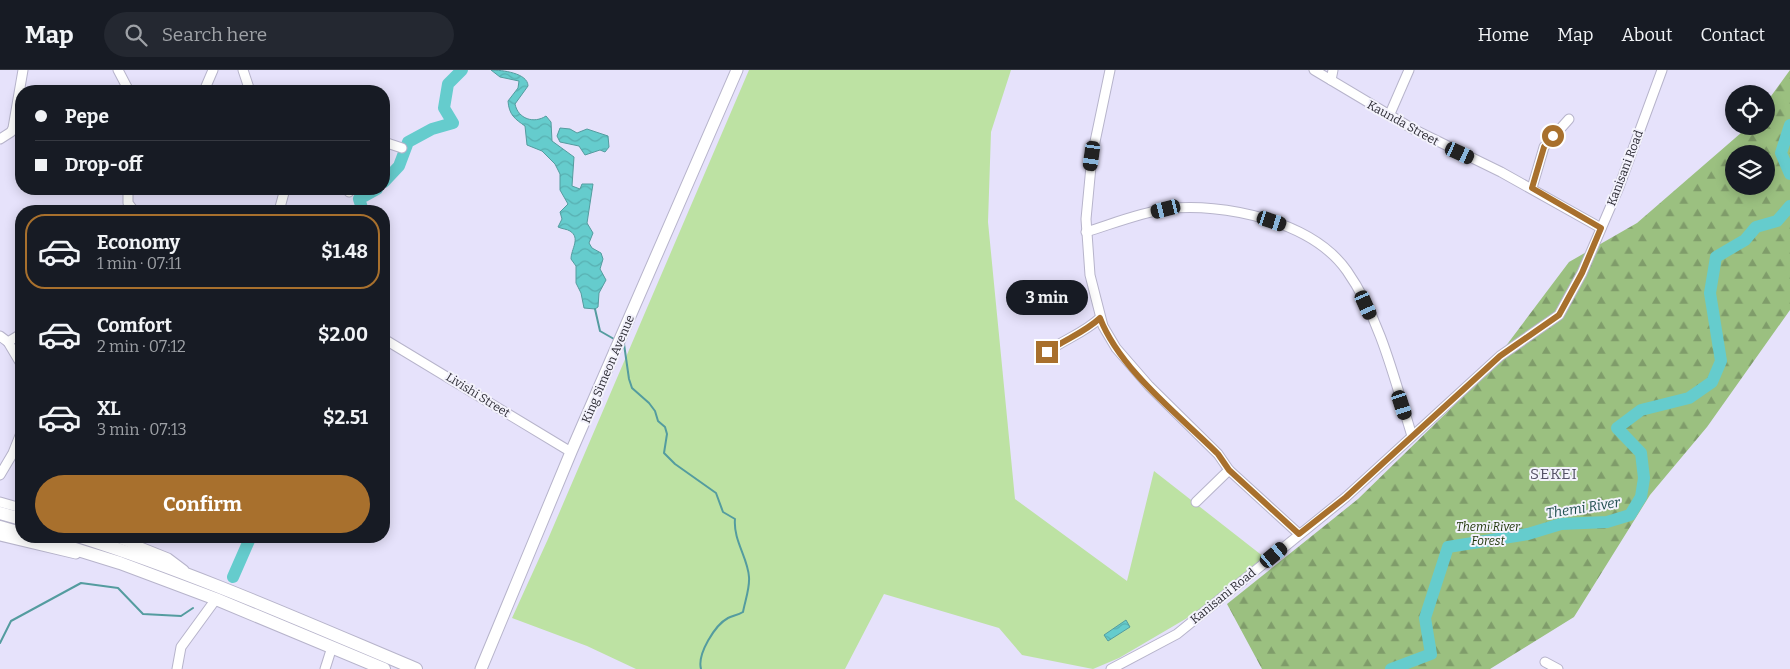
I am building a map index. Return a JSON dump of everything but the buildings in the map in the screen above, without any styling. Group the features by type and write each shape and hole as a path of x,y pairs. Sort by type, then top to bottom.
{"highway":[{"path":"0,513 15,517"},
{"path":"0,526 15,531"},
{"path":"56,543 120,562 216,599 384,669"},
{"path":"98,543 192,576 416,669"}],"main road":[{"name":"King Simeon Avenue","path":"480,669 571,452 737,70"}],"street":[{"path":"20,85 23,70"},
{"path":"118,70 126,85"},
{"path":"206,85 212,70"},
{"path":"243,70 248,85"},
{"path":"1110,70 1092,156 1086,232 1090,275 1100,318 1109,337 1127,361 1218,454 1229,470 1299,534"},
{"name":"Kaunda Street","path":"1314,70 1389,116 1532,188 1601,228"},
{"path":"1331,80 1333,70"},
{"path":"1389,116 1409,70"},
{"name":"Kanisani Road","path":"1111,669 1177,634 1346,497 1500,356 1559,315 1582,273 1619,187 1662,70"},
{"path":"0,139 11,132 15,116"},
{"path":"1532,188 1544,147 1569,119"},
{"path":"390,144 402,148"},
{"path":"1086,232 1166,209 1209,209 1254,215 1289,226 1310,238 1340,263 1358,287 1376,328 1412,436"},
{"path":"1047,352 1060,343 1081,334 1100,318"},
{"path":"4,339 15,355"},
{"name":"Livishi Street","path":"390,343 571,452"},
{"path":"0,475 15,448"},
{"path":"1196,502 1229,470"},
{"path":"0,502 15,506"},
{"path":"0,536 15,540"},
{"path":"26,543 56,551 120,562"},
{"path":"130,543 168,558 192,576"},
{"path":"177,669 181,646 216,599"},
{"path":"325,669 332,647"},
{"path":"1546,662 1558,669"}],"shaded area":[{"path":"749,70 1011,70 991,132 988,222 1015,499 1127,581 1154,471 1264,557 1194,614 1119,658 1093,669 1022,655 999,628 884,594 845,669 636,669 587,646 512,618 548,539"}],"green space":[{"name":"Themi River Forest","path":"1790,70 1790,310 1707,427 1650,495 1574,617 1490,669 1262,669 1227,604 1358,499 1481,379 1569,262 1637,223 1725,147 1725,195 1775,195 1775,145 1727,145 1739,135 1775,135 1775,91"}],"water":[{"path":"491,70 508,72 524,78 528,86 515,104 519,113 532,120 546,116 551,122 552,141 574,157 572,186 580,189 582,184 593,184 587,223 593,233 589,243 592,248 601,253 603,259 600,269 606,280 599,293 598,307 595,309 584,308 581,293 576,283 576,266 571,259 575,237 570,231 558,227 562,219 560,212 568,204 560,190 560,174 555,164 542,151 527,145 525,126 515,119 511,113 508,101 518,88 519,81 500,77"},
{"path":"560,128 570,129 577,133 587,129 608,136 609,147 605,152 600,150 585,155 579,146 560,142 557,136"},
{"path":"1126,620 1130,627 1108,641 1104,635"}],"waterway":[{"path":"390,176 399,166 408,142 432,129 453,123 444,108 448,84 462,70"},
{"name":"Themi River","path":"1790,125 1781,153 1790,174"},
{"path":"361,205 359,199 366,195"},
{"name":"Themi River","path":"1391,669 1431,654 1425,618 1448,547 1528,534 1561,524 1607,522 1630,515 1641,497 1644,478 1641,453 1617,428 1641,410 1689,398 1712,382 1721,361 1710,293 1716,257 1745,240 1756,227 1777,221 1790,206"},
{"path":"595,309 600,331 614,339"},
{"path":"624,344 632,388 649,403 655,411 658,421 665,427 667,434 664,453 675,464 716,493 723,512 735,519 738,542 748,570 749,586 743,612 728,618 713,633 704,648 700,663 701,669"},
{"path":"233,577 248,543"},
{"path":"0,643 11,621 81,583 118,588 143,614 181,616 193,608"}],"district":[{"name":"SEKEI","path":"1554,474"}],"route":[{"path":"1047,352 1060,343 1081,334 1100,318 1116,348 1136,372 1218,454 1229,470 1289,527 1299,534 1346,497 1500,356 1559,315 1565,307 1601,228 1532,188 1540,168 1544,147 1553,136"}]}
